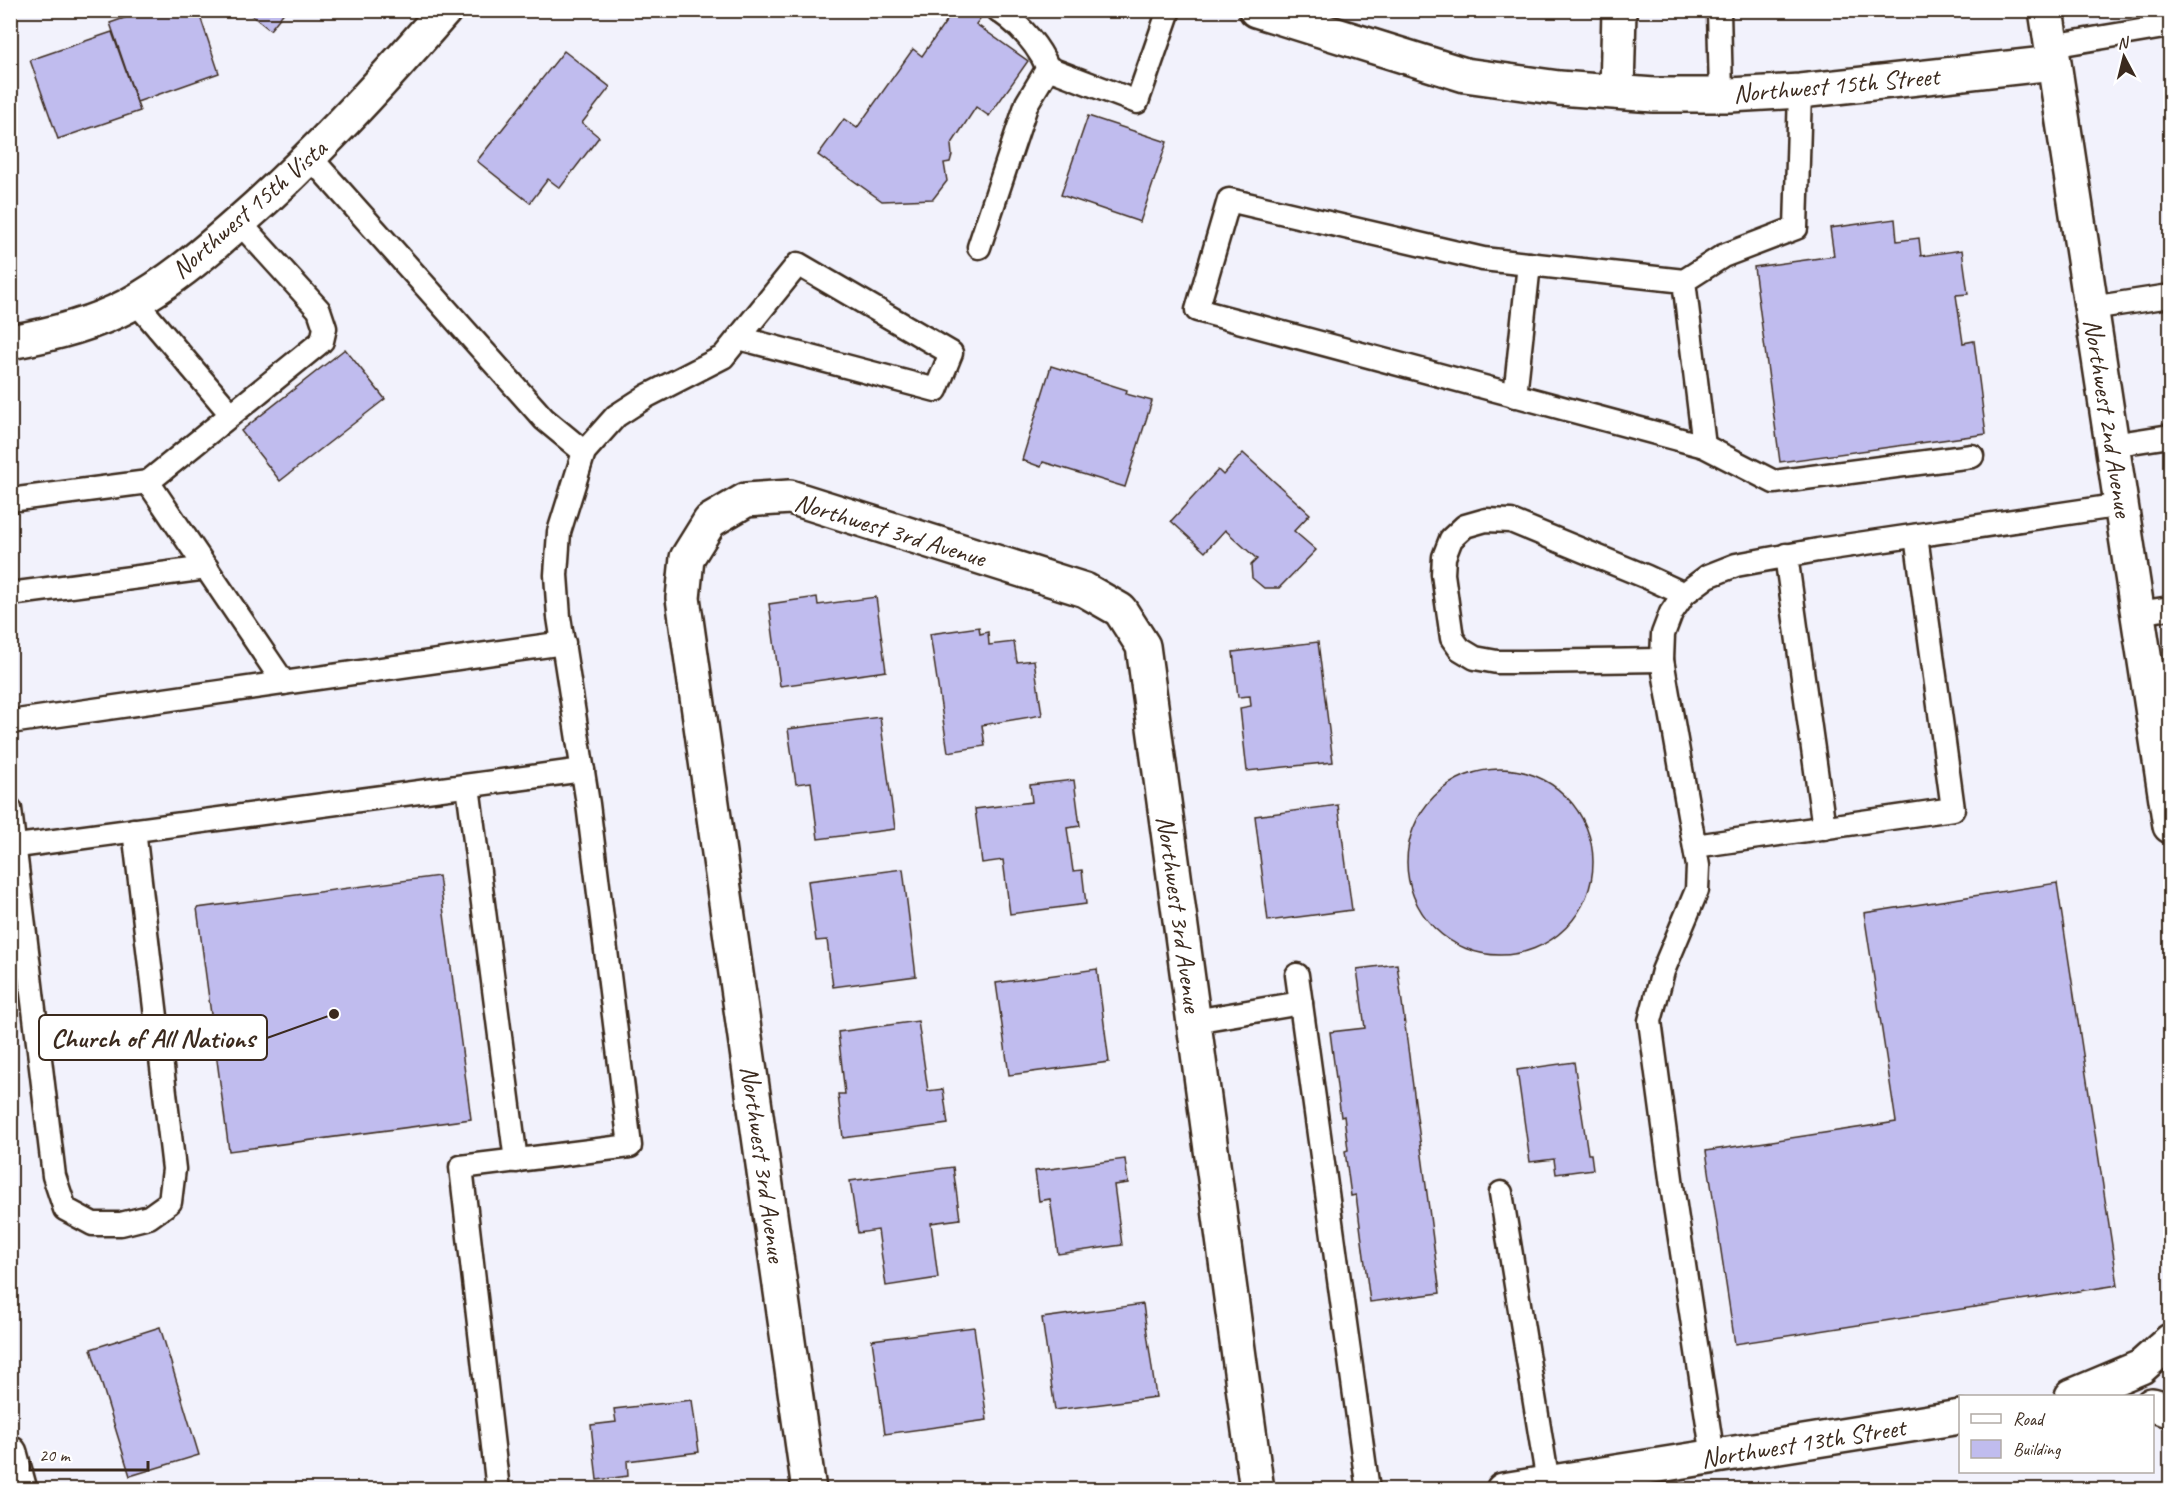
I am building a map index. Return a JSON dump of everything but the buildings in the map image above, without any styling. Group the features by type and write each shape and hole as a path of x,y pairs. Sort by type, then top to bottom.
{"street":[{"name":"Northwest 15th Vista","path":"10,342 84,324 135,301 181,271 239,222 334,134 445,10"},
{"name":"Northwest 15th Street","path":"1256,10 1465,75 1559,88 1654,95 1721,95 1800,91 2053,55"},
{"path":"1617,92 1619,10"},
{"name":"Northwest 2nd Avenue","path":"2046,10 2138,614 2168,789 2170,826"},
{"name":"Northwest 3rd Avenue","path":"809,1490 683,598 687,558 710,521 747,500 790,497 1085,590 1120,610 1143,646 1257,1490"},
{"path":"2074,1395 2141,1367 2170,1341"},
{"path":"2154,1406 2170,1410"},
{"name":"Northwest 13th Street","path":"1503,1490 1959,1418"},
{"path":"10,1453 20,1490"}],"lane":[{"path":"998,10 1014,21 1040,50 1048,68 1137,102 1169,10"},
{"path":"1719,10 1721,95"},
{"path":"2053,55 2170,26"},
{"path":"979,247 1028,103 1048,68"},
{"path":"1800,91 1796,228 1723,256 1684,281 1483,259 1229,200 1197,310 1704,447 1774,482 1972,456"},
{"path":"310,157 544,419 584,452"},
{"path":"10,500 148,482 322,341 325,328 319,310 239,222"},
{"path":"498,1490 461,1167 630,1146 556,575 559,532 584,452 616,416 647,396 723,357 798,264 951,353 936,390 739,338"},
{"path":"1515,396 1528,264"},
{"path":"1684,281 1704,447"},
{"path":"2091,308 2170,296"},
{"path":"135,301 231,414"},
{"path":"2112,445 2170,436"},
{"path":"148,482 284,683"},
{"path":"1713,1457 1673,1197 1650,1021 1663,970 1696,890 1698,866 1662,660 1663,634 1671,613 1684,594 1708,576 1736,565 1786,555 2122,505"},
{"path":"1662,660 1497,662 1475,658 1460,649 1452,638 1443,574 1444,557 1452,539 1465,526 1486,520 1511,521 1684,594"},
{"path":"1695,846 1953,809 1916,536"},
{"path":"1786,555 1824,828"},
{"path":"10,594 207,568"},
{"path":"2138,614 2170,608"},
{"path":"10,722 564,643"},
{"path":"12,847 583,770"},
{"path":"468,786 516,1161"},
{"path":"10,809 12,847 54,1176 65,1209 93,1224 122,1224 149,1217 170,1202 174,1169 134,830"},
{"path":"1297,975 1368,1490"},
{"path":"1194,1021 1301,1003"},
{"path":"1501,1193 1548,1483"}],"place":[{"name":"Church of All Nations","path":"334,1014"}]}
